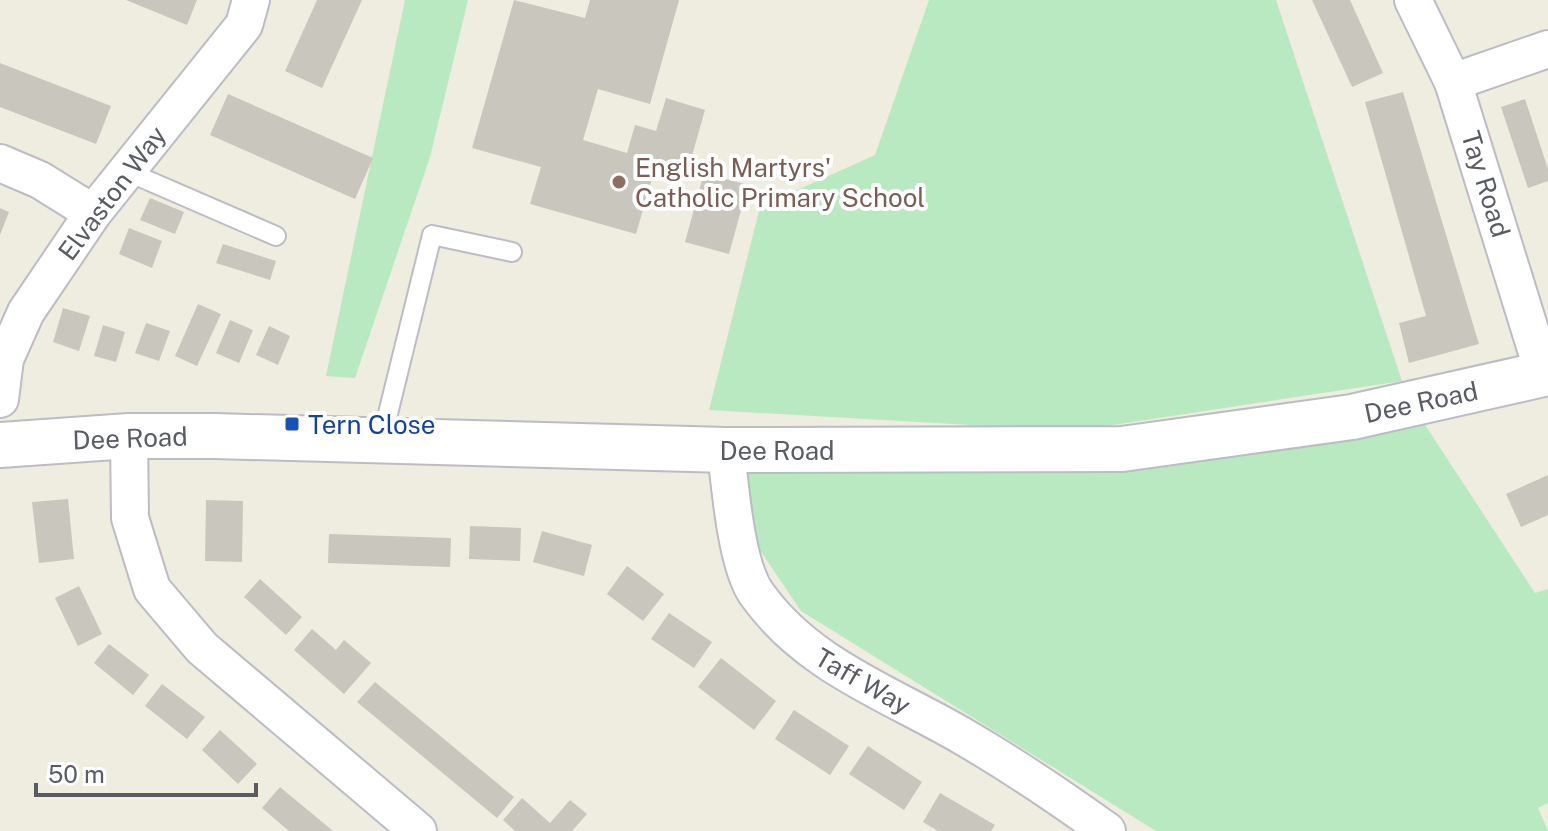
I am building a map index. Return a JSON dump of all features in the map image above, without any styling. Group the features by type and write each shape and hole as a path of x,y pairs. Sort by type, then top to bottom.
{"street":[{"name":"Elvaston Way","path":"0,399 5,359 26,312 93,213 244,25 251,0"},
{"name":"Tay Road","path":"1413,0 1453,82 1546,374"},
{"path":"1453,82 1548,49"},
{"path":"0,163 40,180 93,213"},
{"name":"Dee Road","path":"0,445 129,436 726,450 1122,449 1352,417 1546,374"},
{"path":"129,436 130,518 152,589 202,648 418,831"},
{"name":"Taff Way","path":"726,450 732,518 754,591 808,650 903,706 975,743 1107,831"}],"lane":[{"path":"126,171 276,236"},
{"path":"381,442 432,235 512,252"}],"green space":[{"path":"405,0 468,0 430,157 355,378 326,376"},
{"path":"929,0 1276,0 1402,381 1074,431 709,410 760,207 875,155"},
{"path":"1416,411 1535,593 1548,589 1548,803 1538,808 1548,831 1156,831 801,611 749,534 733,460"}],"building":[{"path":"126,0 197,0 187,25"},
{"path":"317,0 362,0 322,88 285,71"},
{"path":"514,0 585,18 590,0 679,0 650,104 598,89 583,140 627,153 635,125 656,131 666,98 705,110 685,180 654,172 636,234 530,204 541,167 472,148"},
{"path":"1312,0 1350,0 1383,73 1352,87"},
{"path":"0,63 111,106 96,144 0,107"},
{"path":"1403,92 1479,344 1409,363 1399,323 1426,316 1365,102"},
{"path":"228,94 373,158 355,199 210,135"},
{"path":"1525,99 1548,169 1548,181 1528,188 1501,107"},
{"path":"704,173 748,185 729,254 685,242"},
{"path":"150,198 184,212 175,234 140,220"},
{"path":"0,208 9,212 0,235"},
{"path":"129,228 162,241 152,268 119,254"},
{"path":"223,244 276,261 270,280 216,263"},
{"path":"198,304 221,314 197,366 175,356"},
{"path":"63,308 90,316 79,351 53,342"},
{"path":"230,320 253,330 239,363 216,353"},
{"path":"146,323 170,331 159,361 135,353"},
{"path":"103,325 125,332 116,362 94,356"},
{"path":"269,326 290,336 278,365 256,355"},
{"path":"1548,475 1548,515 1521,527 1506,494"},
{"path":"68,499 74,559 39,563 32,502"},
{"path":"206,500 243,501 242,562 205,561"},
{"path":"470,526 521,528 520,561 469,559"},
{"path":"542,531 592,545 584,576 533,562"},
{"path":"329,534 451,538 450,567 328,563"},
{"path":"627,566 664,594 643,621 607,594"},
{"path":"260,579 302,617 286,635 244,597"},
{"path":"79,586 102,634 78,646 55,598"},
{"path":"669,613 712,642 694,668 651,639"},
{"path":"312,629 336,650 344,640 371,663 344,694 294,650"},
{"path":"109,644 149,675 133,695 94,663"},
{"path":"721,658 776,701 754,730 698,687"},
{"path":"375,682 514,797 497,818 357,702"},
{"path":"162,684 205,717 187,739 145,706"},
{"path":"794,710 849,746 830,775 775,739"},
{"path":"220,730 257,764 238,784 202,750"},
{"path":"868,746 922,782 904,810 849,774"},
{"path":"280,787 333,831 289,831 262,808"},
{"path":"940,793 995,825 991,831 938,831 923,822"},
{"path":"522,798 550,823 570,800 587,814 572,831 515,831 503,820"}],"place":[{"name":"English Martyrs' Catholic Primary School","path":"619,182"},
{"name":"Tern Close","path":"292,424"}]}
